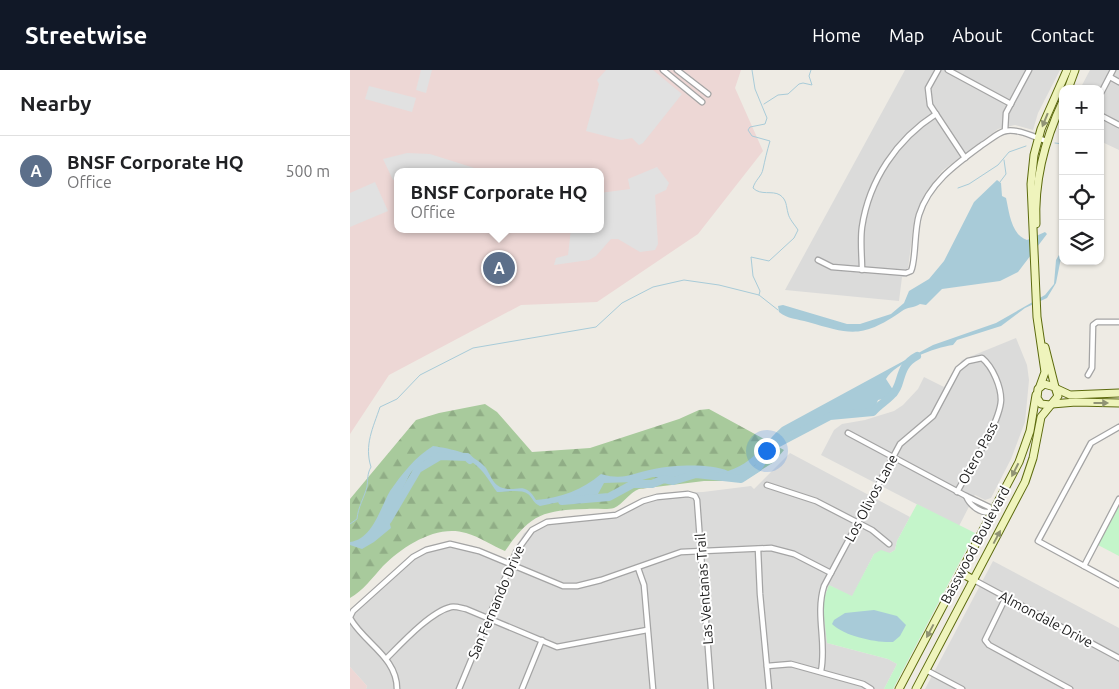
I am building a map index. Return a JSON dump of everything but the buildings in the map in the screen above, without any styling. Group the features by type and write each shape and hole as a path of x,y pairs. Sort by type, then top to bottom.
{"main road":[{"path":"1067,70 1049,109 1030,184 1045,372 1036,395 1041,404 1076,402 1119,403"},
{"path":"1069,85 1075,70"},
{"path":"1042,140 1059,108"},
{"path":"1040,316 1045,347 1056,388 1057,399 1051,404"},
{"path":"1040,386 1048,384 1070,395 1119,393"},
{"name":"Basswood Boulevard","path":"899,689 1025,447 1036,395"},
{"name":"Basswood Boulevard","path":"916,689 1029,474 1041,417 1051,404"},
{"path":"960,573 974,580"}],"street":[{"path":"663,70 702,102"},
{"path":"938,70 928,88 928,95 936,114 965,158"},
{"path":"948,70 1011,104"},
{"path":"1005,131 1004,121 1029,70"},
{"path":"1104,88 1114,70"},
{"path":"675,80 679,71 708,94"},
{"path":"1110,77 1119,82"},
{"path":"862,270 862,227 877,180 900,144 916,128 936,114"},
{"path":"1104,117 1119,125"},
{"path":"818,260 832,267 906,273 911,271 914,232 929,194 943,176 965,158 1005,131 1022,133 1042,140"},
{"path":"1088,375 1092,368 1093,325 1097,322 1119,322"},
{"name":"Los Olivos Lane","path":"821,671 824,657 820,604 824,586 830,574 900,444 933,416 958,369 968,361 982,358"},
{"name":"Otero Pass","path":"957,492 997,416 1001,400 998,384 987,363 982,358"},
{"path":"1119,427 1091,443 1038,541 1119,585"},
{"path":"848,433 957,492 976,500 989,507 992,512 986,513 973,506 966,496"},
{"path":"767,485 816,501 872,530 889,544"},
{"name":"Las Ventanas Trail","path":"688,494 695,496 697,500 711,689"},
{"name":"San Fernando Drive","path":"459,689 510,565 526,536 547,522 616,515 643,501 657,497 688,494"},
{"path":"1084,566 1119,499"},
{"path":"973,506 976,500"},
{"path":"398,689 397,675 386,659 354,625 350,617 353,611 413,557 426,550 450,544 464,547 563,586 601,580 681,552 700,551 771,548 794,554 830,574"},
{"path":"758,549 769,689"},
{"path":"638,568 644,585 653,689"},
{"name":"Almondale Drive","path":"974,580 1119,658"},
{"path":"1006,597 987,632 985,640 989,645 1070,689"},
{"path":"386,659 441,610 452,607 466,608 557,646 647,630"},
{"path":"522,689 542,640"},
{"path":"767,666 791,664 863,684 871,689"},
{"path":"926,670 962,689"}],"shaded area":[{"path":"350,70 741,70 735,88 763,151 698,234 597,302 521,305 389,375 350,434"},
{"path":"421,70 432,70 426,93 416,90"},
{"path":"606,70 653,70 682,94 643,143 639,145 632,138 621,140 586,131 599,84 597,80"},
{"path":"905,70 1060,70 1038,113 1033,130 1015,125 998,129 942,171 925,193 913,229 907,277 902,277 899,301 785,290"},
{"path":"1090,70 1119,70 1119,150 1104,143 1104,85 1082,85"},
{"path":"369,86 416,98 412,112 365,99"},
{"path":"407,153 430,154 474,168 394,168 393,180 383,159"},
{"path":"657,167 669,183 666,190 655,195 658,244 655,250 640,252 618,239 611,239 596,256 589,260 554,265 556,258 568,255 571,233 604,233 604,192 630,189 628,179"},
{"path":"375,182 388,211 350,227 350,193"},
{"path":"1016,338 1027,365 1029,380 1025,422 1011,459 991,498 985,500 975,495 959,526 821,455 834,430 842,424 865,420 894,411 903,405 918,389 924,377 944,387 962,360"},
{"path":"790,453 910,517 897,541 895,550 890,553 874,554 852,597 829,585 824,598 827,643 888,659 897,664 884,689 366,689 367,686 350,667 350,609 418,551 432,545 452,542 473,546 508,561 524,533 544,520 566,517 603,516 661,493 703,492 751,486 754,489"},
{"path":"993,561 1119,628 1119,689 925,689"},
{"path":"350,667 367,686 366,689 350,689"}],"green space":[{"path":"485,404 497,412 532,452 590,448 679,419 699,410 709,409 784,450 774,462 744,481 704,481 639,489 614,508 548,513 538,517 522,529 505,551 466,533 455,531 432,534 410,544 391,558 364,588 350,598 350,499 416,420 439,413"},
{"path":"917,504 975,533 893,689 884,689 897,664 888,659 827,643 823,608 824,598 829,585 852,596 874,554 881,550 890,553 895,550 897,541"},
{"path":"1119,506 1119,556 1098,545"}],"water":[{"path":"997,180 1001,183 1002,196 1006,198 1010,216 1017,233 1027,240 1045,232 1047,234 1018,272 1000,281 942,289 926,305 920,304 906,309 877,326 857,332 836,330 789,317 779,312 778,306 783,305 847,324 860,324 891,314 904,303 909,291 929,279 944,261 974,202"},
{"path":"1059,255 1060,265 1056,283 1047,298 1025,308 1001,326 957,340 953,345 926,352 906,362 886,379 897,396 878,400 874,410 826,418 792,432 767,447 759,462 741,477 697,472 669,478 653,477 635,482 604,483 598,494 540,506 525,492 497,492 478,467 462,457 454,455 436,456 412,471 389,521 391,528 362,549 350,545 350,542 358,540 370,529 390,491 404,472 420,455 433,446 469,455 486,468 497,485 506,489 520,488 528,490 536,500 571,492 586,485 601,474 622,477 671,466 702,466 728,471 737,468 757,453 782,427 933,345 996,323 1045,295 1054,284 1056,260"},
{"path":"874,610 897,616 906,625 900,636 893,642 861,638 844,632 832,624 834,620 845,613"}],"waterway":[{"path":"752,70 755,89 767,118 765,124 750,127 748,130 752,136 770,141 762,171 753,188 759,192 780,195 784,199 788,213 798,230 794,238 769,261 751,257 753,276 760,291 759,295"},
{"path":"764,104 778,95 788,94 799,84 812,85 809,76 811,70"},
{"path":"1055,143 1059,144"},
{"path":"958,188 969,184 998,165 1009,152 1026,146"},
{"path":"1000,182 1006,174 1004,160"},
{"path":"350,524 357,519 367,487 368,474 371,467 368,451 369,444 380,407 397,399 420,375 473,348 596,327 622,303 653,287 684,280 719,285 759,295 778,310"},
{"path":"562,501 609,497 633,484 652,484 664,479 673,481 696,474 741,479 758,468 771,447 830,416 873,412 895,392 906,365 917,356"},
{"path":"388,520 418,469 440,456 467,457 470,460"}],"place":[{"name":"BNSF Corporate HQ","path":"499,268"}]}
